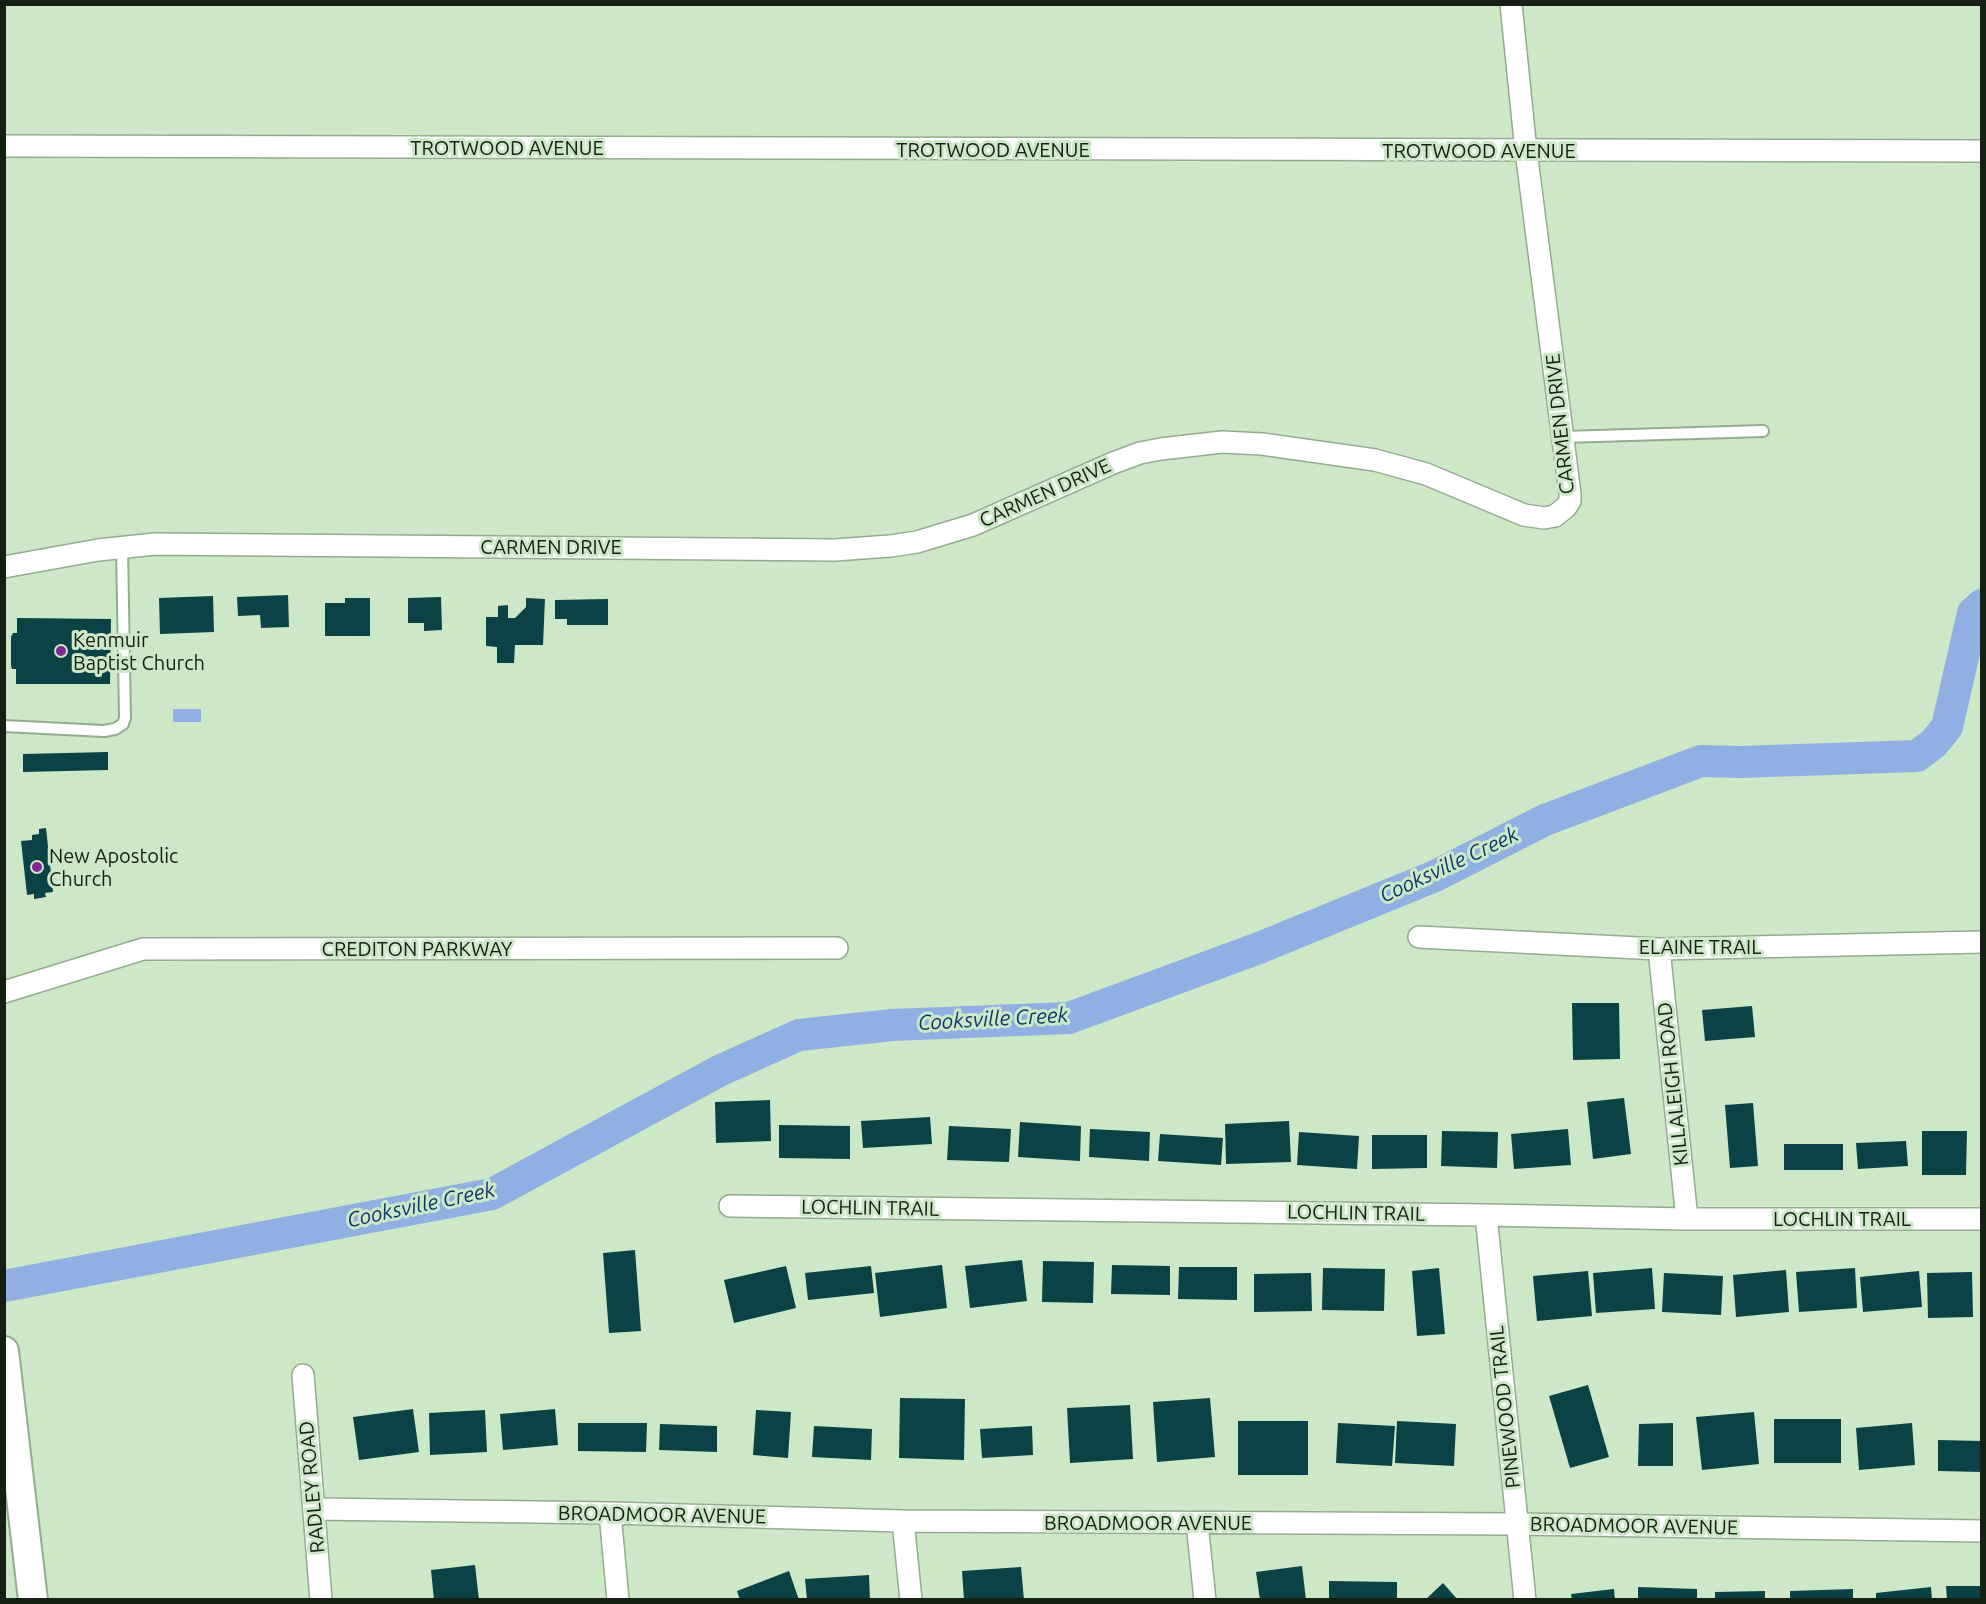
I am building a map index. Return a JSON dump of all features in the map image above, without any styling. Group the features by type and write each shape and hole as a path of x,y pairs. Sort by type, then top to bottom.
{"street":[{"name":"CARMEN DRIVE","path":"4,567 98,550 155,544 835,550 881,547 917,542 973,525 1140,453 1222,442 1262,444 1375,460 1426,474 1524,515 1544,518 1562,511 1570,501 1510,4"},
{"name":"TROTWOOD AVENUE","path":"4,146 1982,152"},
{"name":"ELAINE TRAIL","path":"1419,937 1659,949 1982,942"},
{"name":"CREDITON PARKWAY","path":"4,992 143,949 837,948"},
{"name":"KILLALEIGH ROAD","path":"1659,949 1687,1219"},
{"name":"LOCHLIN TRAIL","path":"730,1206 1687,1219 1982,1219"},
{"name":"PINEWOOD TRAIL","path":"1486,1215 1525,1599"},
{"path":"4,1351 33,1599"},
{"name":"RADLEY ROAD","path":"303,1375 321,1599"},
{"name":"BROADMOOR AVENUE","path":"314,1509 610,1513 903,1521 1516,1524 1982,1531"},
{"path":"610,1513 618,1599"},
{"path":"903,1521 911,1599"},
{"path":"1197,1523 1205,1599"}],"lane":[{"path":"1563,437 1763,431"},
{"path":"4,726 104,731 115,729 123,724 125,718 122,548"}],"water":[{"path":"173,709 201,709 201,722 173,722"}],"building":[{"path":"288,595 289,627 261,628 260,615 238,616 237,597"},
{"path":"213,596 214,632 160,634 159,598"},
{"path":"441,597 442,630 424,631 424,623 408,623 408,598"},
{"path":"345,598 370,598 370,636 325,636 325,603 345,603"},
{"path":"526,598 545,599 543,645 515,645 514,663 497,663 497,647 486,646 486,617 498,617 498,606 508,605 508,618 515,618 526,607"},
{"path":"608,599 608,625 567,625 567,619 555,619 555,600"},
{"name":"Kenmuir Baptist Church","path":"17,618 111,619 110,684 16,684 16,669 12,669 11,666 11,637 13,633 17,633"},
{"path":"108,752 108,770 23,772 23,754"},
{"name":"New Apostolic Church","path":"46,828 53,892 45,893 46,897 34,899 34,894 27,895 21,841 32,840 32,835 39,834 39,829"},
{"path":"1572,1003 1619,1003 1620,1059 1573,1060"},
{"path":"1752,1006 1755,1037 1705,1041 1702,1010"},
{"path":"1624,1098 1631,1154 1593,1159 1587,1102"},
{"path":"770,1100 771,1141 716,1143 715,1102"},
{"path":"1753,1103 1758,1166 1730,1168 1725,1105"},
{"path":"930,1117 932,1144 863,1148 861,1121"},
{"path":"1289,1121 1291,1162 1226,1164 1225,1124"},
{"path":"1020,1122 1081,1126 1080,1161 1018,1157"},
{"path":"779,1125 850,1126 850,1159 779,1158"},
{"path":"949,1126 1011,1129 1009,1162 947,1160"},
{"path":"1090,1129 1150,1132 1149,1161 1089,1157"},
{"path":"1568,1129 1571,1165 1514,1169 1511,1134"},
{"path":"1442,1131 1498,1132 1497,1168 1441,1166"},
{"path":"1922,1131 1967,1131 1966,1175 1922,1175"},
{"path":"1299,1132 1359,1136 1357,1169 1297,1165"},
{"path":"1160,1134 1223,1138 1221,1165 1158,1161"},
{"path":"1372,1135 1427,1135 1427,1168 1372,1169"},
{"path":"1906,1141 1908,1166 1858,1169 1856,1143"},
{"path":"1784,1144 1843,1144 1843,1170 1784,1170"},
{"path":"635,1250 641,1331 609,1333 603,1253"},
{"path":"1022,1260 1027,1301 970,1308 965,1266"},
{"path":"1043,1261 1094,1262 1093,1303 1042,1302"},
{"path":"942,1265 947,1308 880,1317 875,1273"},
{"path":"1112,1265 1170,1266 1170,1295 1111,1294"},
{"path":"786,1266 796,1308 734,1323 724,1280"},
{"path":"871,1266 874,1293 808,1300 805,1273"},
{"path":"1179,1267 1237,1267 1237,1300 1178,1299"},
{"path":"1323,1268 1385,1269 1384,1311 1322,1310"},
{"path":"1439,1268 1445,1334 1417,1336 1412,1271"},
{"path":"1652,1268 1655,1309 1596,1313 1593,1273"},
{"path":"1855,1268 1857,1308 1799,1312 1796,1272"},
{"path":"1786,1270 1789,1312 1736,1317 1733,1275"},
{"path":"1588,1271 1592,1316 1537,1321 1533,1276"},
{"path":"1919,1271 1922,1307 1863,1312 1860,1277"},
{"path":"1972,1272 1973,1317 1928,1318 1927,1273"},
{"path":"1311,1273 1312,1311 1254,1312 1254,1274"},
{"path":"1664,1273 1723,1276 1721,1315 1662,1312"},
{"path":"1588,1385 1609,1457 1570,1468 1549,1396"},
{"path":"900,1398 965,1399 964,1460 899,1458"},
{"path":"1210,1398 1215,1457 1157,1462 1153,1402"},
{"path":"1130,1405 1133,1459 1070,1463 1067,1408"},
{"path":"413,1409 419,1452 359,1460 353,1417"},
{"path":"555,1409 558,1445 503,1450 500,1414"},
{"path":"485,1410 487,1452 430,1455 429,1413"},
{"path":"756,1410 791,1412 788,1458 753,1455"},
{"path":"1754,1412 1759,1464 1702,1470 1696,1417"},
{"path":"1774,1419 1841,1419 1841,1463 1774,1463"},
{"path":"1238,1421 1308,1421 1308,1475 1238,1475"},
{"path":"1397,1421 1456,1424 1454,1466 1395,1463"},
{"path":"578,1423 647,1423 646,1452 578,1451"},
{"path":"1338,1423 1395,1426 1392,1466 1336,1463"},
{"path":"1673,1423 1673,1466 1638,1466 1639,1424"},
{"path":"1912,1423 1915,1465 1859,1470 1856,1428"},
{"path":"660,1424 717,1426 717,1452 659,1450"},
{"path":"814,1426 872,1429 871,1460 812,1457"},
{"path":"1032,1426 1033,1455 982,1458 980,1429"},
{"path":"1938,1440 1982,1441 1982,1472 1938,1471"},
{"path":"475,1565 479,1600 434,1600 431,1570"},
{"path":"1302,1566 1306,1600 1260,1600 1256,1572"},
{"path":"1021,1567 1024,1600 964,1600 962,1571"},
{"path":"789,1571 799,1600 740,1600 737,1591"},
{"path":"869,1575 870,1600 807,1600 805,1579"},
{"path":"1329,1581 1397,1582 1397,1600 1329,1600"},
{"path":"1443,1583 1458,1600 1425,1600"},
{"path":"1946,1586 1982,1586 1982,1600 1947,1600"},
{"path":"1638,1587 1697,1589 1697,1600 1638,1600"},
{"path":"1931,1587 1932,1600 1876,1600 1876,1593"},
{"path":"1614,1589 1615,1600 1572,1600 1571,1594"},
{"path":"1853,1589 1853,1600 1790,1600 1790,1591"},
{"path":"1765,1591 1765,1600 1715,1600 1715,1592"}],"waterway":[{"name":"Cooksville Creek","path":"4,1286 492,1194 719,1071 799,1035 892,1025 1069,1018 1259,948 1435,876 1545,820 1701,761 1741,762 1917,756 1934,743 1947,727 1973,613 1982,605"}],"place":[{"name":"Kenmuir Baptist Church","path":"61,651"},
{"name":"New Apostolic Church","path":"37,867"}]}
